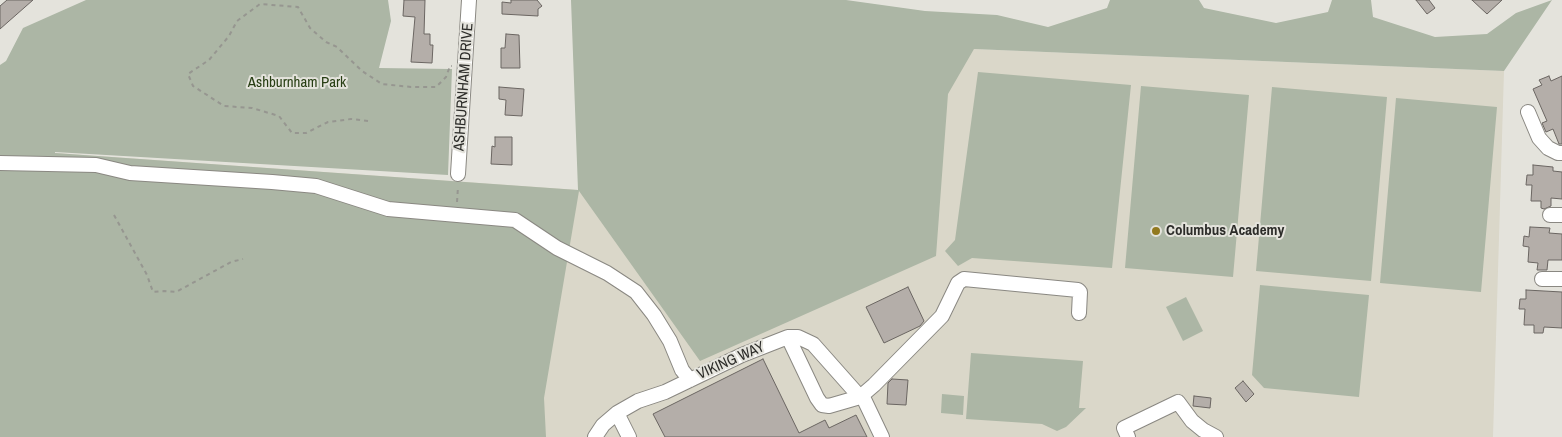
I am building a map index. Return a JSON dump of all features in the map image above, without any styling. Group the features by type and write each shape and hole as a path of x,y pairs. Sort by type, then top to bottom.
{"street":[{"name":"ASHBURNHAM DRIVE","path":"458,174 470,0"},
{"path":"1528,112 1539,138 1548,148 1562,153"},
{"path":"0,163 96,165 130,173 316,186 388,209 515,220 557,248 607,273 636,292 654,315 670,341 682,370 690,380"},
{"path":"882,437 861,396 814,344 798,337 788,337 822,405 829,406 861,396 874,385 942,316 958,283 964,278 1078,290 1080,292 1079,313"},
{"path":"1542,279 1562,279"},
{"name":"VIKING WAY","path":"595,437 603,425 617,413 638,400 665,392 742,355 788,337"},
{"path":"1128,437 1124,428 1178,402 1192,421 1216,437"},
{"path":"617,413 629,437"}],"path":[{"path":"368,121 350,119 328,122 306,133 292,133 278,116 252,108 224,106 193,86 188,74 209,60 229,36 237,21 260,4 298,7 310,28 326,42 337,47 362,71 382,84 410,88 436,87 446,77 450,66 466,67"},
{"path":"457,215 458,174"},
{"path":"114,215 147,275 153,292 176,292 231,262 243,259"}],"shaded area":[{"name":"Columbus Academy","path":"974,49 1504,71 1493,437 0,437 0,149 579,190"}],"green space":[{"name":"Ashburnham Park","path":"86,0 388,0 391,21 379,68 452,69 448,175 55,153 578,190 571,0 846,0 925,11 997,15 1048,27 1107,8 1110,0 1199,0 1204,8 1276,23 1328,12 1332,0 1371,0 1373,17 1435,37 1487,34 1516,13 1552,0 1504,71 974,49 948,94 936,256 700,361 579,191 544,398 546,437 0,437 0,65 6,61 23,28"},
{"path":"978,72 1131,85 1112,268 972,258 958,266 945,251 955,240"},
{"path":"1141,86 1249,95 1233,277 1125,268"},
{"path":"1272,87 1387,97 1371,281 1256,271"},
{"path":"1396,98 1497,107 1481,292 1380,283"},
{"path":"1260,285 1369,295 1359,397 1264,388 1252,375"},
{"path":"1186,297 1203,331 1183,341 1166,307"},
{"path":"971,353 1083,361 1079,408 1086,408 1066,427 1057,431 1042,424 966,419"},
{"path":"942,394 964,396 963,415 941,413"}],"building":[{"path":"7,0 33,0 0,29 0,6"},
{"path":"404,0 425,0 424,34 430,34 430,45 433,45 432,63 411,62 415,17 403,16"},
{"path":"511,0 537,0 542,6 538,9 538,16 502,14 502,2 511,3"},
{"path":"1416,0 1429,0 1435,8 1427,14"},
{"path":"1472,0 1502,0 1487,14"},
{"path":"506,34 519,35 520,68 501,68 501,48 505,48"},
{"path":"1549,76 1551,81 1562,76 1562,144 1559,144 1553,129 1546,132 1542,123 1547,121 1533,89 1542,85 1539,80"},
{"path":"499,87 524,89 522,116 505,115 506,100 499,99"},
{"path":"495,137 512,137 512,165 491,164 492,146 495,147"},
{"path":"1533,165 1553,167 1553,171 1562,172 1562,199 1551,198 1551,206 1544,209 1541,208 1541,201 1531,201 1532,185 1526,185 1527,175 1533,175"},
{"path":"1530,227 1550,228 1549,233 1562,234 1562,260 1548,260 1547,270 1537,270 1538,263 1528,262 1529,247 1523,246 1524,236 1529,237"},
{"path":"908,287 924,321 920,326 884,343 866,307"},
{"path":"1526,290 1562,292 1562,328 1544,327 1543,333 1534,333 1534,325 1524,325 1525,309 1519,309 1520,299 1526,299"},
{"path":"763,359 799,433 825,420 829,428 856,415 867,437 665,437 653,414"},
{"path":"892,379 908,380 906,405 887,404 888,383"},
{"path":"1243,381 1254,394 1246,402 1235,388"},
{"path":"1194,396 1211,398 1210,408 1193,406"}],"place":[{"name":"Columbus Academy","path":"1156,231"}]}
